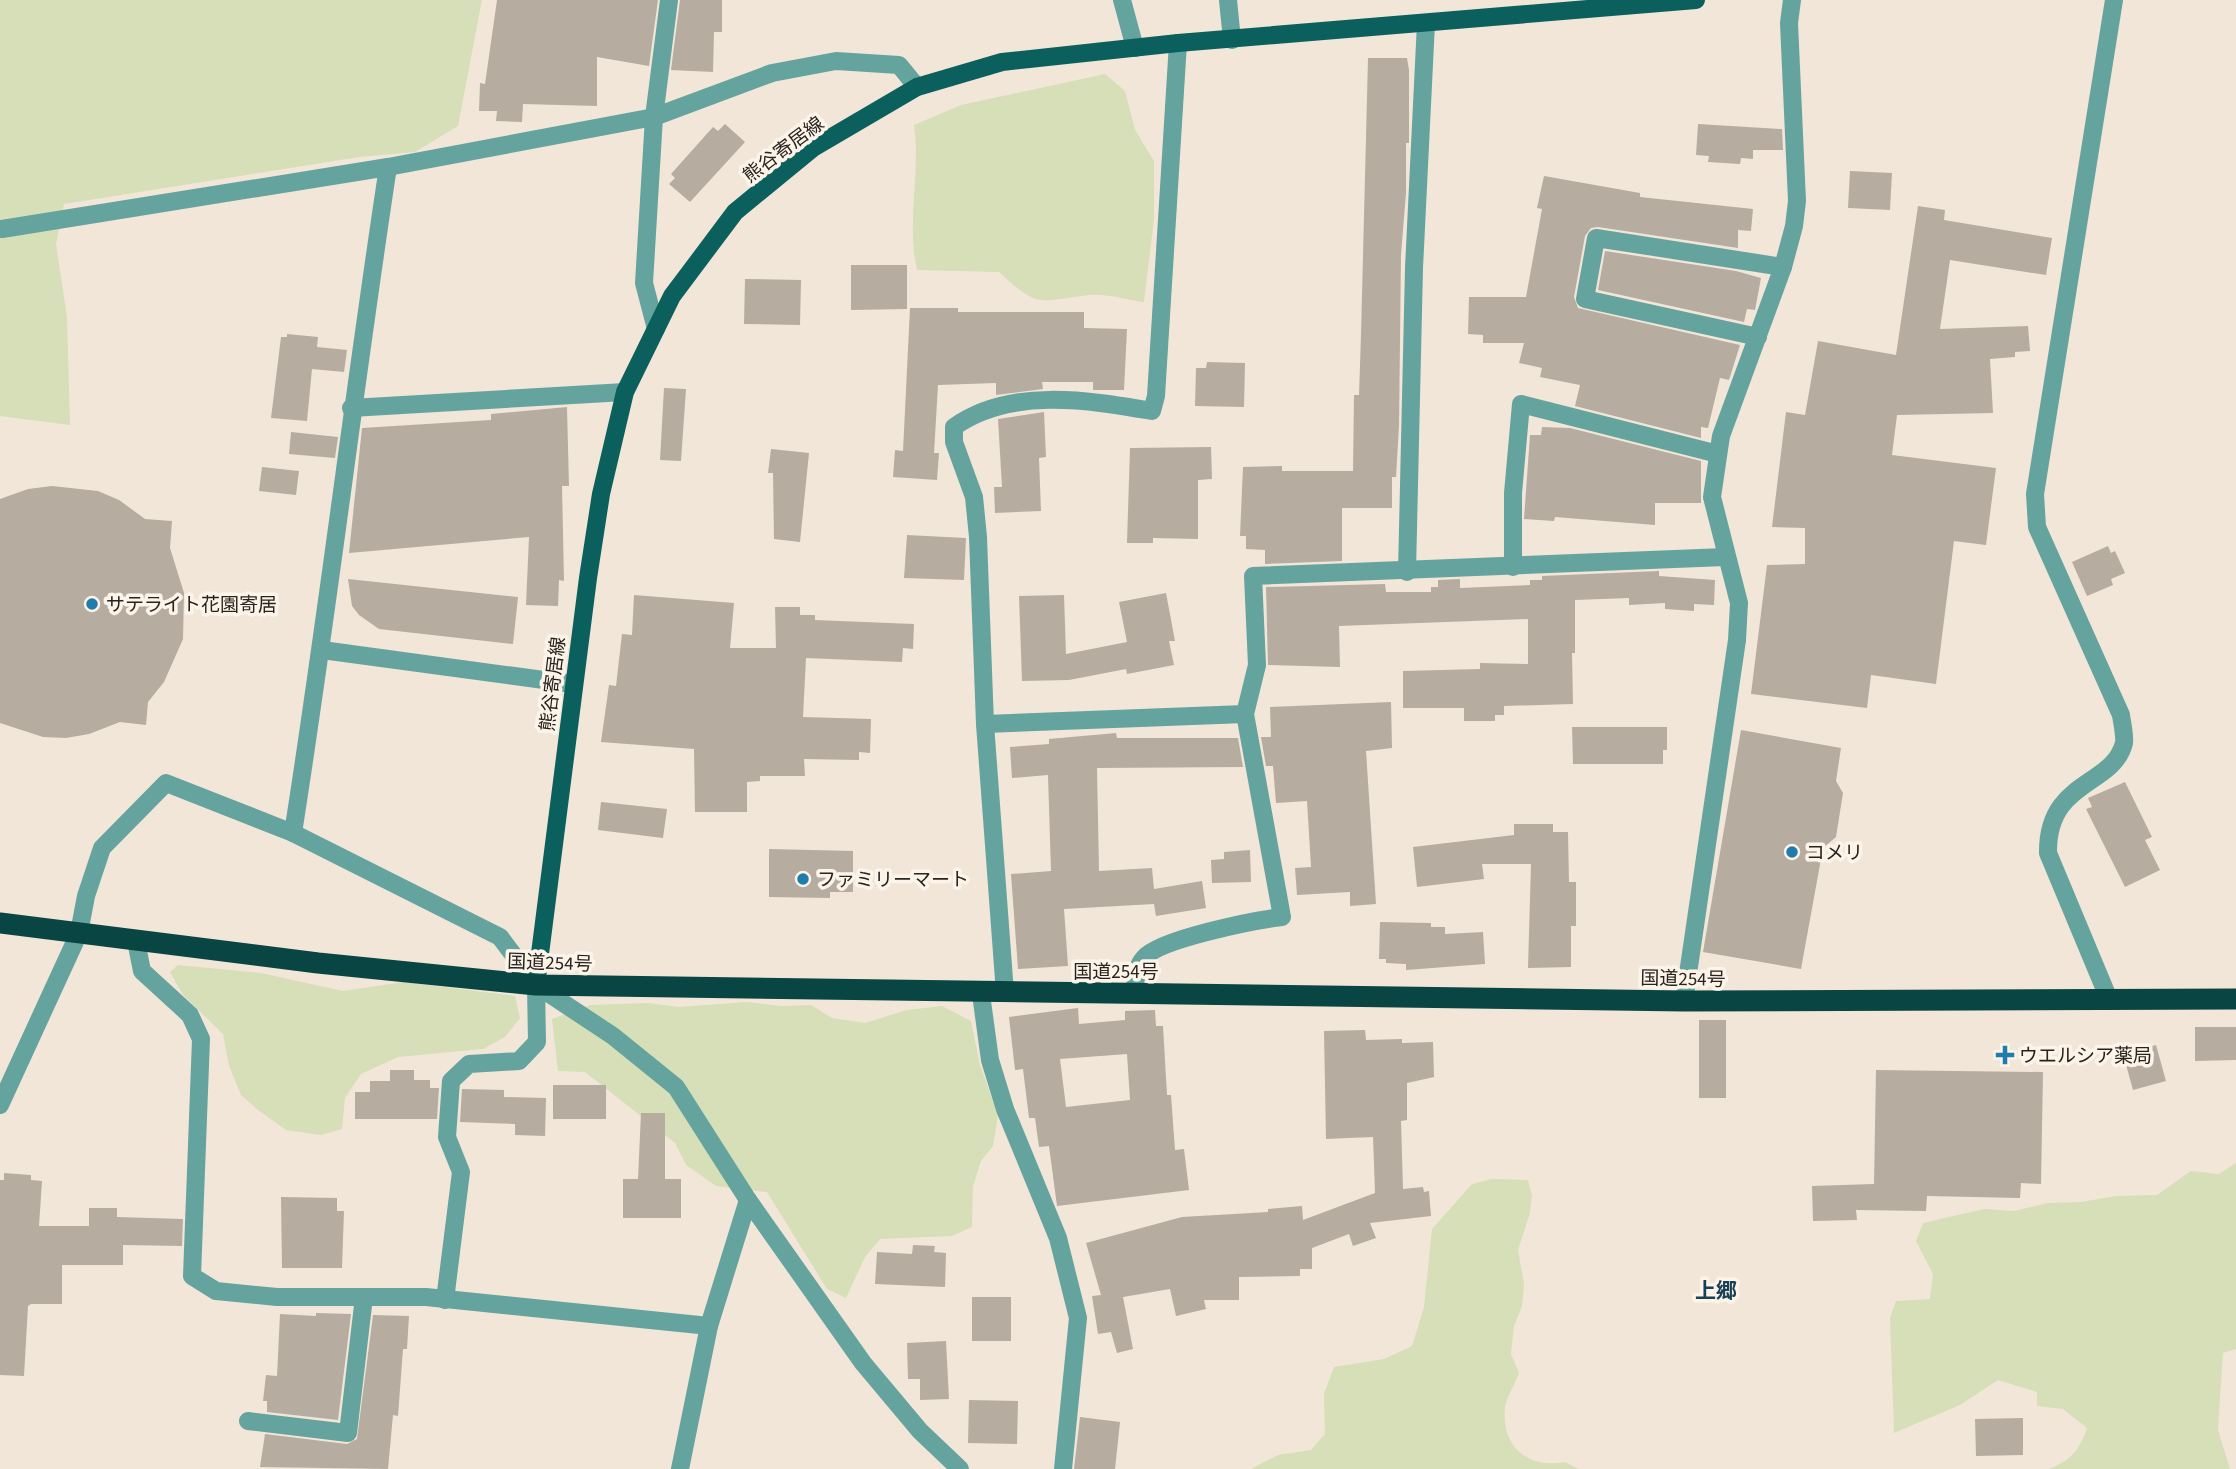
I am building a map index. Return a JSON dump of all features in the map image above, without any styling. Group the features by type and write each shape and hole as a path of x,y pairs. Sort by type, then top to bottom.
{"highway":[{"name":"国道254号","path":"0,923 356,968 536,985 981,994 1684,1002 2108,997 2236,999"}],"main road":[{"name":"熊谷寄居線","path":"536,985 573,684 601,494 625,392 673,296 735,212 813,148 917,87 1002,62 1178,43 1696,0"}],"street":[{"path":"656,329 644,283 654,117 669,0"},
{"path":"1122,0 1135,48"},
{"path":"1228,0 1233,40"},
{"path":"1684,1002 1737,640 1739,603 1733,574 1725,557 1712,496 1721,436 1783,267 1794,226 1797,201 1788,23 1793,0"},
{"path":"2108,997 2048,853 2048,830 2066,797 2113,762 2124,742 2121,715 2037,527 2035,494 2114,0"},
{"path":"1407,572 1414,268 1426,23"},
{"path":"1005,993 985,723 978,537 974,497 954,442 954,426 973,413 992,407 1054,400 1097,402 1152,411 1156,396 1178,43"},
{"path":"2,229 388,167 654,117 772,74 836,61 899,65 917,87"},
{"path":"293,833 322,650 351,408 388,167"},
{"path":"1758,337 1586,299 1596,238 1783,267"},
{"path":"351,408 625,392"},
{"path":"1513,567 1513,493 1521,404 1718,454"},
{"path":"1134,994 1137,968 1146,955 1177,942 1282,917 1245,714 1257,664 1252,576 1407,572 1725,557"},
{"path":"322,650 573,684"},
{"path":"985,723 1245,714"},
{"path":"0,1105 79,933 86,896 103,848 166,783 293,833 500,937 536,985 613,1036 676,1087 748,1200 863,1363 920,1431 960,1469"},
{"path":"136,941 142,971 190,1015 201,1039 192,1276 216,1291 277,1297 445,1300 709,1326"},
{"path":"445,1300 461,1172 447,1137 451,1081 469,1064 519,1061 537,1042 536,985"},
{"path":"981,994 990,1060 1017,1142 1058,1238 1078,1318 1063,1469"},
{"path":"680,1469 709,1326 748,1200"},
{"path":"248,1421 348,1433 364,1297"}],"green space":[{"path":"0,0 482,0 458,126 415,152 359,157 64,204 56,244 67,317 70,425 0,416"},
{"path":"1105,74 1125,91 1135,130 1154,161 1154,219 1144,302 1096,295 1040,300 1023,292 999,272 917,270 913,234 916,162 914,125 961,105"},
{"path":"178,965 261,973 343,991 404,982 515,996 520,1018 505,1037 483,1049 398,1057 361,1074 345,1098 342,1129 321,1135 286,1130 241,1095 229,1066 223,1034 183,995 170,972"},
{"path":"747,1002 781,1006 811,1005 832,1018 865,1023 907,1010 942,1006 971,1021 980,1065 998,1115 993,1146 981,1161 973,1186 972,1227 952,1236 880,1239 865,1257 846,1298 827,1289 767,1192 716,1186 686,1165 675,1143 585,1072 558,1071 552,1019 590,1005 648,1003 679,1007"},
{"path":"2236,1163 2236,1349 2223,1353 2218,1430 2230,1469 2049,1469 2073,1454 2087,1428 2063,1409 2037,1406 2037,1392 1998,1380 1960,1405 1894,1433 1890,1318 1896,1301 1930,1299 1933,1274 1916,1241 1923,1223 1984,1209 2014,1211 2047,1203 2157,1195 2191,1171 2219,1174"},
{"path":"1492,1179 1528,1180 1532,1195 1530,1213 1518,1250 1524,1284 1522,1306 1514,1326 1511,1354 1519,1373 1505,1408 1507,1434 1512,1444 1529,1458 1539,1462 1565,1462 1579,1469 1251,1469 1278,1455 1311,1450 1325,1434 1324,1394 1334,1367 1384,1359 1412,1346 1424,1307 1432,1229 1472,1184"}],"building":[{"path":"497,0 658,0 649,66 597,57 597,106 523,104 522,122 496,121 497,111 479,111 480,83 485,84"},
{"path":"680,0 722,0 722,32 714,32 713,72 671,70"},
{"path":"1368,58 1407,58 1409,70 1409,143 1406,143 1406,193 1401,255 1399,426 1396,477 1392,477 1392,508 1342,508 1342,561 1265,564 1265,550 1246,549 1246,536 1240,536 1243,467 1282,466 1282,471 1353,471 1354,395 1359,395"},
{"path":"725,124 745,142 690,202 669,184 675,178 671,174 713,127 718,131"},
{"path":"1698,124 1782,129 1783,150 1753,150 1753,159 1741,158 1740,164 1708,162 1709,156 1696,155"},
{"path":"1850,171 1892,173 1890,210 1848,208"},
{"path":"1544,176 1640,193 1640,197 1753,209 1751,231 1738,230 1738,248 1598,227 1591,228 1585,236 1574,297 1578,308 1740,345 1729,380 1720,378 1708,428 1701,427 1701,438 1575,406 1580,385 1540,377 1542,368 1519,363 1524,343 1483,343 1483,335 1468,334 1469,297 1526,297 1542,209 1537,208"},
{"path":"1918,206 1945,210 1944,220 2052,238 2046,275 1950,260 1940,329 2028,326 2030,351 2015,352 2015,357 1990,359 1993,413 1897,415 1892,455 1996,468 1986,545 1954,541 1936,684 1871,675 1867,708 1751,694 1767,565 1805,564 1805,528 1772,527 1786,412 1805,415 1818,341 1896,355"},
{"path":"1605,251 1736,271 1761,278 1755,310 1747,309 1744,322 1598,290"},
{"path":"851,265 907,265 907,309 851,310"},
{"path":"745,279 801,280 800,325 744,324"},
{"path":"910,308 958,308 958,312 1084,312 1084,328 1127,329 1124,390 1093,390 1093,382 1042,382 1043,389 996,395 996,383 938,385 934,453 939,453 937,480 893,477 895,450 903,451"},
{"path":"287,334 318,337 317,347 347,350 344,372 312,369 307,421 271,418 281,337 287,337"},
{"path":"1207,362 1245,363 1244,407 1195,406 1196,368 1206,368"},
{"path":"664,388 686,389 681,461 660,460"},
{"path":"567,407 569,486 562,486 564,581 559,580 558,606 526,605 529,537 349,553 362,428 491,420 491,414"},
{"path":"1044,412 1046,457 1039,458 1041,511 995,513 994,487 1002,487 998,419"},
{"path":"1542,427 1570,428 1701,461 1701,503 1655,503 1655,525 1555,517 1554,521 1524,519 1530,435 1541,435"},
{"path":"291,432 338,437 335,458 289,454"},
{"path":"1211,447 1212,479 1198,480 1198,539 1153,538 1153,543 1127,543 1130,448"},
{"path":"771,449 809,453 800,542 774,539 773,473 768,473"},
{"path":"262,467 299,471 296,495 259,491"},
{"name":"サテライト花園寄居","path":"52,486 98,491 119,500 145,519 172,521 170,548 184,593 183,639 164,682 148,702 146,725 120,722 89,734 66,738 43,737 0,723 0,499 28,489"},
{"path":"907,535 966,538 964,580 904,578"},
{"path":"2108,546 2111,553 2115,551 2125,573 2111,579 2113,585 2087,596 2072,562"},
{"path":"1659,571 1659,576 1715,580 1714,605 1694,604 1694,611 1665,609 1665,603 1629,605 1629,598 1575,600 1573,704 1504,706 1504,715 1495,715 1495,721 1464,721 1464,708 1403,708 1403,671 1480,669 1480,663 1528,664 1528,619 1339,626 1340,667 1268,665 1266,587 1385,584 1386,592 1431,592 1431,587 1438,587 1438,580 1460,579 1460,588 1530,585 1530,580 1542,580 1542,576"},
{"path":"348,579 518,597 513,644 379,629 359,615 352,606"},
{"path":"1166,593 1175,641 1169,641 1174,665 1127,674 1126,669 1069,680 1022,681 1019,596 1064,595 1066,654 1127,642 1119,602"},
{"path":"634,595 734,603 730,648 776,648 775,607 800,607 800,615 815,615 815,620 914,624 913,649 903,648 902,662 806,658 803,717 871,719 870,753 859,752 859,760 804,759 805,776 760,776 760,781 747,782 747,812 695,812 694,749 601,742 609,685 616,686 622,634 632,635"},
{"path":"1391,702 1392,748 1366,751 1376,904 1350,906 1350,892 1297,895 1295,868 1311,867 1307,801 1276,803 1273,766 1266,766 1261,737 1271,737 1270,707"},
{"path":"1572,727 1667,727 1667,750 1663,750 1663,764 1573,764"},
{"path":"1741,730 1841,748 1836,781 1843,793 1836,837 1823,848 1801,969 1703,952"},
{"path":"1116,733 1117,738 1238,738 1243,767 1097,768 1099,871 1152,868 1154,889 1202,881 1206,908 1156,916 1154,904 1064,909 1068,966 1018,969 1011,874 1051,871 1048,775 1012,778 1010,747 1049,744 1049,739"},
{"path":"2125,782 2152,837 2145,840 2160,870 2125,887 2086,809 2092,807 2088,798"},
{"path":"601,802 667,809 663,838 598,830"},
{"path":"1514,824 1553,824 1553,832 1568,832 1569,882 1576,882 1576,926 1571,926 1571,967 1528,968 1531,864 1482,864 1484,879 1417,887 1413,847 1514,835"},
{"path":"769,849 853,851 853,892 830,892 830,898 769,897"},
{"path":"1250,850 1251,882 1212,883 1211,860 1224,859 1224,852"},
{"path":"1380,922 1431,923 1431,927 1445,927 1445,934 1483,932 1485,964 1406,970 1406,964 1386,963 1386,959 1379,959"},
{"path":"1078,1008 1079,1024 1125,1020 1125,1011 1155,1010 1156,1026 1163,1026 1167,1095 1171,1095 1175,1150 1184,1149 1189,1190 1057,1206 1049,1146 1039,1147 1035,1118 1029,1118 1023,1069 1015,1070 1009,1017","holes":["1127,1054 1130,1100 1066,1107 1060,1059"]},
{"path":"1699,1020 1726,1020 1726,1098 1699,1098"},
{"path":"2195,1027 2236,1027 2236,1060 2195,1061"},
{"path":"1365,1030 1366,1040 1433,1042 1434,1077 1407,1083 1407,1120 1401,1121 1403,1189 1423,1187 1424,1192 1429,1191 1431,1216 1370,1223 1376,1238 1353,1246 1349,1234 1312,1248 1312,1269 1300,1269 1300,1276 1239,1277 1239,1300 1204,1300 1206,1309 1176,1316 1170,1289 1123,1297 1133,1349 1117,1353 1111,1332 1098,1334 1092,1296 1101,1295 1086,1243 1182,1217 1268,1212 1268,1209 1302,1206 1303,1220 1375,1193 1373,1137 1326,1139 1324,1031"},
{"path":"2156,1045 2166,1081 2133,1090 2123,1054"},
{"path":"390,1070 414,1070 414,1080 430,1080 430,1088 439,1088 437,1119 355,1119 355,1092 370,1092 370,1081 390,1081"},
{"path":"1876,1070 2043,1072 2041,1184 2021,1183 2020,1198 1927,1196 1926,1211 1856,1210 1857,1220 1813,1221 1812,1186 1874,1184"},
{"path":"553,1085 606,1085 606,1119 553,1119"},
{"path":"462,1089 504,1090 504,1097 546,1098 545,1136 515,1135 515,1124 460,1122"},
{"path":"641,1113 665,1113 665,1179 681,1179 681,1218 623,1218 623,1179 638,1179"},
{"path":"4,1173 31,1175 31,1180 42,1181 39,1226 89,1226 89,1208 117,1208 117,1217 183,1219 182,1246 123,1245 123,1265 62,1265 62,1304 28,1306 24,1376 0,1375 0,1180 4,1180"},
{"path":"281,1197 337,1198 337,1211 344,1211 342,1268 282,1268"},
{"path":"913,1245 935,1246 934,1252 946,1253 945,1287 875,1284 877,1252 912,1254"},
{"path":"972,1297 1011,1297 1011,1341 972,1341"},
{"path":"316,1313 351,1314 338,1420 267,1412 267,1401 263,1401 266,1375 277,1376 280,1314 316,1316"},
{"path":"373,1315 409,1316 407,1349 403,1349 398,1416 393,1415 388,1469 260,1467 265,1434 347,1444 357,1439"},
{"path":"946,1341 949,1399 920,1400 920,1379 908,1379 907,1343"},
{"path":"969,1400 1018,1401 1017,1444 968,1443"},
{"path":"1080,1417 1120,1422 1115,1469 1074,1469"},
{"path":"2023,1418 2023,1455 1976,1456 1975,1419"}],"place":[{"name":"サテライト花園寄居","path":"92,604"},
{"name":"コメリ","path":"1792,852"},
{"name":"ファミリーマート","path":"803,879"},
{"name":"ウエルシア薬局","path":"2005,1055"}],"district":[{"name":"上郷","path":"1716,1291"}]}
